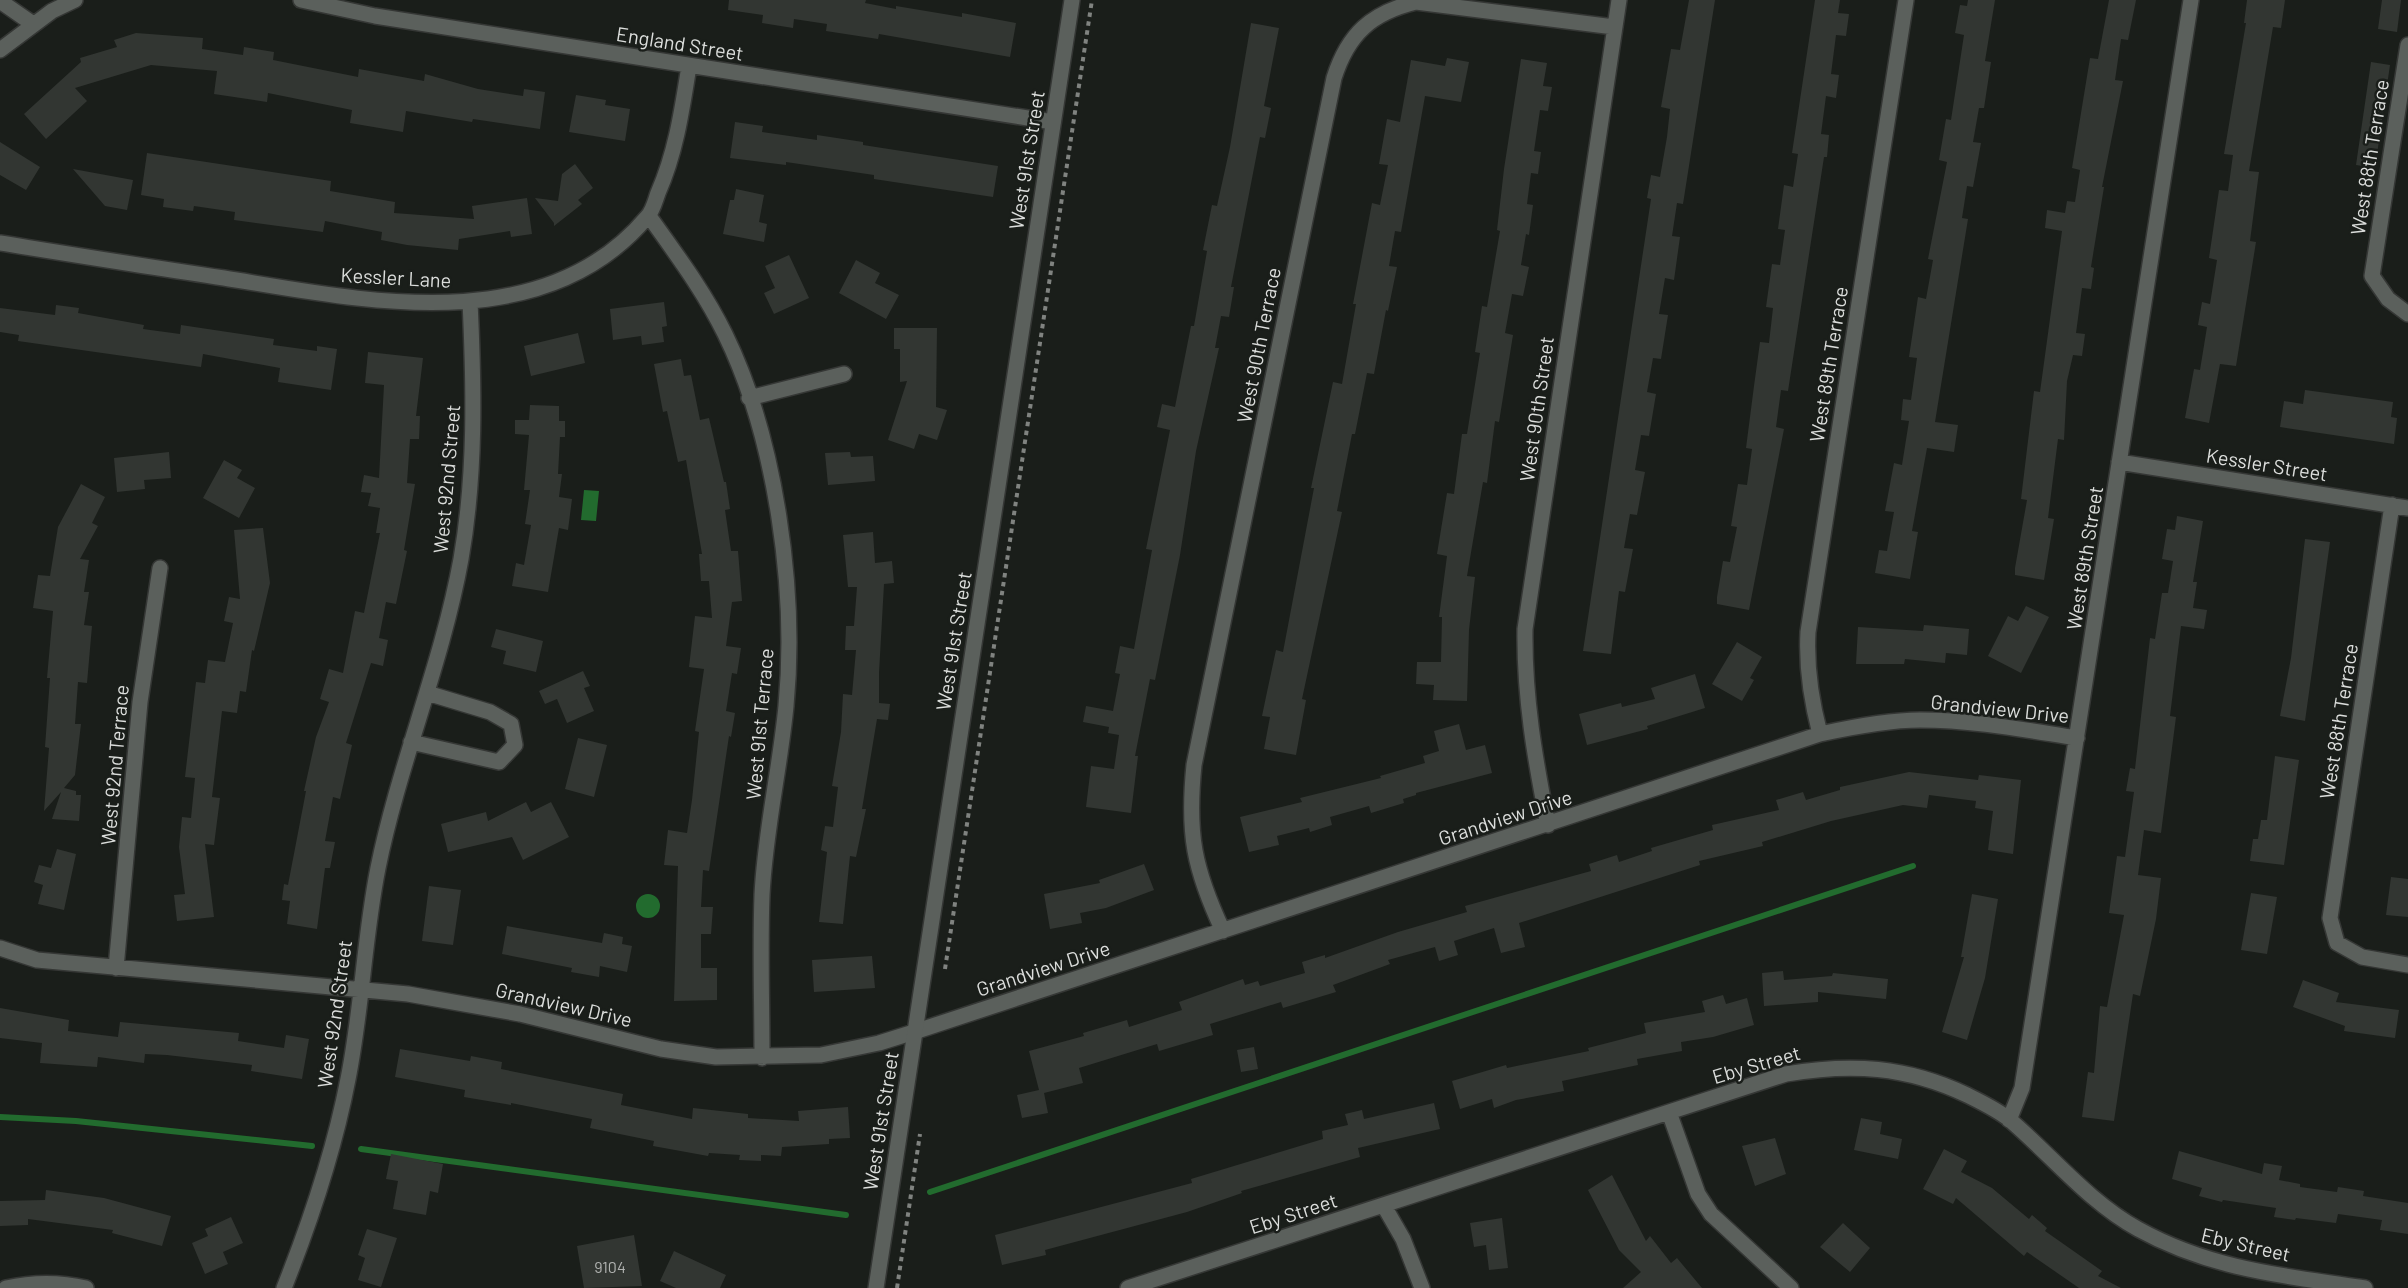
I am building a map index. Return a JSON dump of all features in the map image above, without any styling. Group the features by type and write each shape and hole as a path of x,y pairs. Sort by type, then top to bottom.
{"street":[{"path":"0,50 52,11 75,0"},
{"name":"England Street","path":"301,0 375,16 1053,122"},
{"name":"West 91st Street","path":"876,1288 1072,0"},
{"name":"West 90th Street","path":"1548,825 1529,725 1524,681 1525,629 1619,0"},
{"name":"West 89th Terrace","path":"1820,734 1811,702 1806,659 1808,632 1906,0"},
{"name":"West 89th Street","path":"2009,1119 2022,1088 2191,0"},
{"path":"0,1 33,24"},
{"name":"West 90th Terrace","path":"1223,932 1204,890 1192,844 1190,804 1194,765 1332,90 1342,53 1369,21 1390,8 1416,2 1614,27"},
{"name":"West 88th Terrace","path":"2408,45 2372,276 2388,299 2408,314"},
{"name":"Kessler Lane","path":"0,243 343,297 424,304 470,301 545,285 573,274 604,255 649,216 670,166 689,66"},
{"name":"West 91st Terrace","path":"649,216 700,288 725,335 749,398 771,478 784,555 788,625 786,704 762,895 762,1058"},
{"name":"West 92nd Street","path":"284,1288 310,1224 331,1153 348,1079 378,868 461,561 470,495 474,393 470,301"},
{"path":"749,398 844,374"},
{"name":"Kessler Street","path":"2119,462 2408,508"},
{"name":"West 88th Terrace","path":"2392,505 2330,918 2337,943 2362,957 2408,965"},
{"name":"West 92nd Terrace","path":"116,968 140,702 160,568"},
{"path":"411,742 499,762 515,745 511,724 490,712 427,693"},
{"name":"Grandview Drive","path":"0,948 37,960 361,989 449,1000 520,1014 661,1049 716,1057 821,1056 879,1043 914,1032 1820,734 1919,720 1978,724 2077,738"},
{"name":"Eby Street","path":"1128,1288 1785,1074 1828,1067 1866,1067 1944,1085 2009,1119 2101,1203 2135,1227 2175,1248 2220,1264 2365,1288"},
{"path":"1669,1112 1698,1194 1711,1214 1791,1288"},
{"path":"1384,1206 1403,1239 1422,1288"},
{"path":"6,1288 22,1284 59,1283 86,1288"}],"path":[{"path":"944,972 1092,0"},
{"path":"897,1288 921,1125"}],"shaded area":[{"path":"584,490 599,491 596,521 581,520"},
{"path":"648,894 657,897 660,906 657,915 648,918 639,915 636,906 639,897"}],"building":[{"path":"729,0 866,0 865,3 896,9 896,6 962,17 962,13 1016,23 1010,57 879,34 878,39 826,31 827,24 794,19 793,28 762,23 763,15 728,10"},
{"path":"1689,0 1715,0 1683,204 1677,203 1672,236 1680,237 1674,280 1665,278 1659,314 1668,315 1661,359 1653,358 1647,392 1656,394 1649,436 1641,435 1635,470 1645,472 1637,515 1630,514 1624,548 1633,549 1625,592 1619,591 1611,654 1583,651 1651,199 1647,198 1651,175 1660,177 1667,137 1670,109 1661,107 1671,49 1680,50"},
{"path":"1815,0 1840,0 1838,13 1849,14 1846,36 1836,35 1831,74 1839,75 1836,98 1826,96 1821,134 1829,135 1827,157 1824,157 1788,391 1781,390 1776,427 1784,429 1749,610 1717,604 1717,597 1723,561 1730,562 1737,527 1731,526 1738,484 1747,485 1752,449 1746,448 1760,342 1769,343 1773,308 1766,307 1772,264 1780,265 1785,230 1778,229 1784,185 1793,187 1798,154 1792,153"},
{"path":"1968,0 1995,0 1985,61 1991,62 1984,108 1979,108 1973,142 1981,143 1973,187 1967,186 1962,218 1968,219 1935,422 1958,425 1954,452 1927,448 1912,531 1918,532 1910,579 1875,573 1879,550 1887,551 1894,512 1885,511 1894,463 1902,465 1909,421 1901,420 1903,399 1911,400 1917,358 1909,357 1918,297 1926,299 1933,260 1928,259 1947,162 1939,160 1946,119 1951,120 1964,35 1955,33 1960,5 1967,6"},
{"path":"2109,0 2136,0 2128,40 2121,39 2115,80 2123,81 2102,187 2104,187 2091,267 2094,268 2091,289 2082,288 2076,333 2085,334 2082,356 2073,355 2067,381 2064,440 2058,439 2048,518 2054,519 2044,580 2015,575 2015,568 2027,500 2021,499 2034,391 2040,392 2062,231 2045,228 2047,210 2065,213 2067,201 2075,202 2080,170 2072,168 2090,58 2098,59"},
{"path":"2247,0 2285,0 2281,28 2273,27 2249,171 2259,172 2250,241 2256,242 2236,366 2220,364 2209,423 2185,418 2194,369 2200,370 2207,327 2198,325 2202,302 2210,304 2217,260 2209,258 2219,190 2228,191 2233,155 2224,154 2246,23 2244,23"},
{"path":"2382,0 2401,0 2397,32 2378,29"},
{"path":"1251,23 1279,28 1264,106 1271,108 1265,138 1260,137 1231,287 1234,287 1229,317 1221,316 1215,348 1219,348 1196,451 1180,555 1155,680 1150,679 1135,756 1138,756 1131,813 1086,807 1091,766 1114,769 1119,735 1108,733 1109,727 1083,722 1086,706 1113,711 1120,674 1115,673 1120,646 1134,649 1152,550 1146,549 1170,430 1157,427 1162,404 1175,407 1191,326 1194,326 1207,251 1203,250 1212,205 1217,206 1230,147"},
{"path":"136,33 203,38 202,49 243,55 244,47 274,52 273,60 358,77 359,69 424,81 425,74 478,89 523,96 524,89 545,92 540,129 473,119 472,122 406,111 403,132 350,123 352,110 268,93 267,102 214,94 217,71 151,65 75,88 87,101 46,139 24,114 81,62 80,58 117,47 114,40"},
{"path":"1447,58 1469,62 1461,102 1425,96 1401,232 1395,231 1389,266 1397,267 1388,311 1386,310 1374,374 1367,373 1355,434 1352,434 1337,511 1342,512 1302,699 1306,700 1296,755 1264,749 1270,717 1262,716 1267,692 1276,650 1283,652 1314,488 1311,488 1333,382 1342,384 1356,304 1353,304 1372,203 1380,205 1388,165 1379,164 1387,119 1400,122 1411,60 1445,66"},
{"path":"1521,59 1547,63 1543,86 1552,87 1548,111 1540,110 1534,151 1541,152 1538,174 1531,173 1527,204 1533,205 1529,235 1526,234 1521,265 1529,267 1523,296 1512,294 1505,333 1513,335 1499,422 1495,421 1487,483 1483,482 1467,576 1475,577 1469,630 1467,701 1433,700 1434,685 1416,684 1417,662 1441,662 1442,617 1439,617 1447,556 1437,554 1447,493 1454,494 1462,434 1467,434 1480,353 1475,352 1482,306 1487,307 1500,231 1497,230 1504,169"},
{"path":"2371,62 2390,65 2375,168 2356,165"},
{"path":"576,95 606,100 605,105 630,109 625,141 569,132"},
{"path":"735,122 763,126 762,132 817,140 817,135 863,142 863,145 998,166 993,197 874,179 874,175 786,162 786,165 730,158"},
{"path":"0,142 40,167 26,190 0,175"},
{"path":"147,153 331,181 330,191 395,202 394,213 474,219 472,206 527,198 532,234 511,237 510,231 459,239 458,250 381,240 382,232 325,221 323,232 234,220 235,212 194,206 193,211 163,207 164,199 141,195"},
{"path":"575,164 593,188 578,200 582,204 554,226 535,198 558,201 562,174"},
{"path":"73,169 133,180 127,210 105,206"},
{"path":"736,189 764,195 759,222 767,224 764,242 723,234 730,200 734,200"},
{"path":"789,255 809,298 774,314 764,293 775,288 765,266"},
{"path":"856,260 880,273 875,283 899,295 886,319 839,293"},
{"path":"664,302 667,326 662,327 664,342 642,345 641,336 613,340 610,309"},
{"path":"56,305 79,308 78,313 144,325 143,329 180,334 181,325 274,339 273,345 317,351 317,346 337,349 331,390 278,382 280,368 203,354 201,367 18,341 19,335 0,332 0,308 55,315"},
{"path":"894,328 937,328 936,407 947,410 937,440 919,434 914,449 888,440 907,381 900,382 900,349 894,349"},
{"path":"578,333 585,363 531,376 524,346"},
{"path":"368,352 423,358 416,416 420,416 419,439 410,439 407,483 415,484 404,550 407,551 396,604 386,602 379,638 388,640 383,666 371,663 346,743 352,745 340,799 333,797 325,841 335,842 330,868 325,868 317,929 287,924 290,901 282,900 284,884 288,885 316,737 329,702 320,699 329,669 343,673 355,611 364,613 380,533 376,533 380,508 368,506 371,493 361,492 364,475 379,478 384,385 365,383"},
{"path":"681,359 684,376 691,375 700,420 709,418 724,482 726,482 730,509 725,510 731,551 738,551 742,601 732,602 726,646 741,648 737,674 732,673 726,711 735,713 731,737 729,736 709,871 703,870 701,907 713,907 711,934 701,934 701,968 717,968 717,1000 674,1001 678,866 664,865 668,830 687,833 692,800 699,732 695,731 704,669 689,667 695,616 712,618 709,581 701,581 699,554 702,554 686,460 678,462 667,411 663,412 654,364"},
{"path":"2305,390 2393,402 2391,417 2397,418 2394,444 2280,427 2284,401 2303,404"},
{"path":"530,405 559,406 559,421 565,421 565,437 560,437 558,474 562,474 559,497 572,499 568,530 559,528 548,592 512,586 516,563 524,565 531,525 525,524 530,490 524,490 529,435 515,434 515,420 529,420"},
{"path":"169,452 171,478 144,480 145,489 117,492 114,458"},
{"path":"850,452 851,457 873,456 875,481 828,485 825,453"},
{"path":"224,460 242,470 237,478 255,488 239,518 203,498"},
{"path":"81,484 105,497 92,523 98,526 80,559 89,560 84,592 89,592 84,625 92,626 87,683 78,682 75,724 81,724 75,775 64,788 76,791 76,795 81,795 79,821 52,819 61,792 44,811 49,748 45,747 50,678 47,678 53,611 33,608 38,575 50,576 58,527"},
{"path":"2177,516 2203,521 2193,582 2197,582 2193,608 2207,610 2204,629 2181,626 2170,716 2176,717 2161,833 2144,830 2138,875 2161,878 2156,919 2140,996 2133,994 2114,1121 2082,1117 2088,1072 2094,1073 2100,1006 2107,1007 2124,915 2109,913 2117,856 2125,857 2134,792 2126,791 2130,768 2135,769 2150,638 2155,639 2162,593 2168,593 2173,561 2162,559 2167,529 2175,530"},
{"path":"263,528 270,583 254,651 252,650 246,692 240,691 237,713 222,711 212,797 220,798 214,845 205,844 214,917 177,921 174,895 185,894 179,847 182,817 191,818 195,778 185,777 196,682 205,683 208,660 225,662 233,623 224,621 229,597 240,599 234,530"},
{"path":"873,532 875,563 892,561 894,583 884,584 879,673 879,703 890,704 888,720 877,719 862,809 866,809 856,857 850,856 843,924 819,922 827,852 821,850 825,826 833,827 838,787 832,786 841,732 843,694 852,695 856,650 845,650 846,626 854,626 857,587 848,587 843,535"},
{"path":"2305,539 2330,542 2305,721 2280,716 2291,658"},
{"path":"2026,606 2049,617 2021,673 1988,656 2008,616 2018,621"},
{"path":"1924,625 1969,629 1967,655 1946,653 1945,663 1905,659 1904,664 1856,664 1858,627 1923,631"},
{"path":"496,629 543,641 536,672 503,664 506,651 491,647"},
{"path":"1737,642 1762,657 1750,678 1754,680 1742,701 1712,684"},
{"path":"583,671 590,686 584,688 594,711 567,723 557,699 545,704 539,691"},
{"path":"1695,674 1705,708 1647,726 1648,729 1587,745 1579,714 1621,703 1622,707 1655,699 1651,688"},
{"path":"1459,724 1466,750 1485,745 1492,773 1416,793 1416,795 1403,799 1404,803 1371,813 1369,806 1330,817 1332,825 1310,832 1309,828 1277,836 1279,845 1249,852 1240,817 1302,802 1300,798 1381,778 1380,776 1425,763 1423,756 1439,751 1434,731"},
{"path":"578,738 607,745 594,797 565,789"},
{"path":"2275,756 2299,760 2284,865 2250,861 2253,839 2258,839 2261,820 2267,820"},
{"path":"1909,772 1978,780 1979,775 2021,780 2013,854 1988,850 1993,811 1975,808 1976,801 1929,795 1927,808 1903,805 1831,821 1762,842 1763,846 1699,861 1700,865 1519,923 1525,947 1501,953 1494,928 1454,941 1458,955 1439,961 1435,947 1388,960 1390,964 1333,985 1336,992 1283,1008 1281,1002 1210,1024 1213,1035 1159,1051 1157,1044 1079,1068 1083,1083 1044,1093 1048,1113 1022,1118 1017,1095 1039,1090 1029,1051 1084,1036 1083,1033 1127,1020 1129,1027 1182,1010 1179,1002 1243,979 1245,985 1258,981 1260,986 1305,973 1302,962 1325,955 1325,958 1398,932 1467,912 1465,906 1591,871 1589,864 1617,855 1619,862 1652,851 1651,848 1713,830 1712,825 1779,810 1776,800 1803,792 1806,800 1840,790 1840,787"},
{"path":"526,802 531,812 551,802 569,837 523,860 512,837 448,852 441,824 486,812 488,821"},
{"path":"57,849 76,854 64,910 38,904 43,885 34,882 39,865 51,868"},
{"path":"1144,864 1154,890 1106,908 1080,913 1082,923 1050,929 1044,894 1100,883 1099,880"},
{"path":"2391,877 2408,879 2408,917 2386,915"},
{"path":"429,886 461,890 453,945 422,941"},
{"path":"2251,893 2277,897 2267,954 2241,950"},
{"path":"1972,894 1998,899 1985,978 1967,1040 1942,1032 1964,957 1961,957"},
{"path":"507,926 602,943 604,933 623,937 622,944 632,946 627,972 600,966 599,977 571,972 572,968 502,954"},
{"path":"872,956 875,988 814,992 812,960"},
{"path":"1783,971 1784,980 1832,976 1833,973 1888,979 1886,999 1818,992 1818,1002 1764,1006 1762,973"},
{"path":"2303,980 2339,993 2336,1002 2399,1010 2395,1038 2344,1031 2345,1026 2293,1007"},
{"path":"1723,995 1726,1004 1747,998 1754,1025 1713,1037 1681,1042 1682,1051 1637,1059 1638,1065 1562,1081 1564,1091 1516,1100 1494,1108 1492,1099 1460,1109 1452,1081 1506,1065 1507,1068 1589,1051 1588,1048 1646,1033 1644,1023 1705,1012 1702,1001"},
{"path":"0,1008 69,1020 68,1031 118,1037 120,1022 239,1033 238,1041 284,1048 286,1035 309,1039 302,1079 251,1071 252,1065 167,1055 145,1054 144,1063 98,1057 97,1067 40,1063 42,1043 0,1038"},
{"path":"1254,1047 1258,1069 1241,1072 1237,1050"},
{"path":"400,1049 470,1061 471,1056 502,1062 501,1069 623,1094 621,1105 692,1119 693,1108 748,1114 748,1118 799,1121 798,1111 848,1107 850,1138 829,1139 829,1144 782,1147 781,1156 761,1155 761,1161 739,1160 740,1155 709,1153 708,1156 653,1146 654,1141 590,1128 592,1119 511,1103 511,1105 464,1097 465,1090 395,1077"},
{"path":"1434,1103 1440,1129 1358,1148 1360,1157 1241,1191 1242,1193 1187,1212 1045,1250 1046,1255 1002,1265 995,1235 1192,1183 1191,1179 1323,1139 1322,1131 1348,1125 1345,1114 1362,1110 1364,1119"},
{"path":"1861,1118 1882,1122 1880,1134 1902,1139 1898,1159 1854,1150"},
{"path":"1775,1138 1786,1174 1755,1186 1742,1146"},
{"path":"1944,1149 1967,1161 1961,1172 1992,1188 2029,1219 2032,1215 2047,1228 2045,1231 2102,1271 2098,1276 2121,1288 2079,1288 2027,1252 2024,1256 1956,1198 1953,1204 1923,1189"},
{"path":"2179,1151 2262,1174 2264,1163 2282,1166 2279,1180 2300,1184 2300,1187 2337,1192 2338,1187 2364,1191 2363,1196 2408,1203 2408,1234 2380,1230 2382,1220 2338,1214 2336,1223 2296,1218 2295,1220 2274,1217 2276,1208 2223,1200 2222,1202 2199,1196 2202,1188 2172,1179"},
{"path":"391,1154 443,1164 438,1193 430,1191 426,1215 393,1209 398,1181 386,1179"},
{"path":"1612,1175 1646,1241 1650,1236 1671,1263 1677,1258 1702,1288 1623,1288 1641,1272 1619,1250 1588,1190"},
{"path":"46,1190 104,1198 171,1216 162,1246 112,1233 113,1230 28,1219 28,1225 0,1226 0,1201 45,1200"},
{"path":"231,1217 243,1243 223,1252 228,1264 205,1274 192,1243 208,1236 205,1229"},
{"path":"1502,1218 1508,1268 1489,1270 1486,1245 1474,1247 1470,1223"},
{"path":"1843,1223 1870,1248 1850,1272 1820,1247"},
{"path":"367,1229 397,1238 381,1287 358,1280 365,1258 358,1255"},
{"path":"634,1235 642,1286 584,1288 577,1246"},
{"path":"674,1251 726,1275 720,1288 676,1288 660,1281"}],"waterway":[{"path":"930,1192 1913,866"},
{"path":"0,1117 76,1121 312,1146"},
{"path":"361,1149 846,1215"}]}
